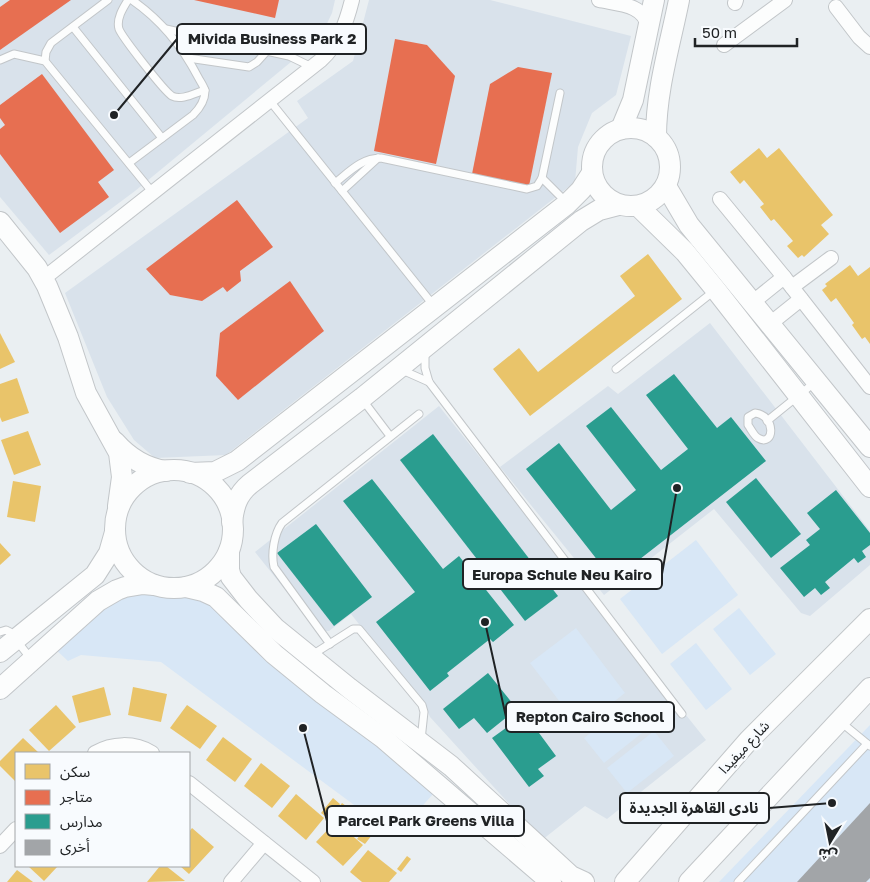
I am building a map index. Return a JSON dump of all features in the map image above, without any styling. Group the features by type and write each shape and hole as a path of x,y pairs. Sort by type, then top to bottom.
{"street":[{"path":"43,279 330,52 340,37 352,0"},
{"path":"599,0 636,9 646,17 651,15 674,22"},
{"path":"656,137 659,93 679,0"},
{"path":"724,45 786,0"},
{"path":"836,7 859,37 870,47"},
{"path":"621,129 633,100 651,15"},
{"path":"584,882 571,876 468,781 421,742 275,628 236,584 229,570 229,551 235,503 243,490 399,369 581,221 599,210 618,205 638,206 654,199 666,186 670,176 671,165 669,154 664,145 646,130 621,129 604,138 598,146 592,164 592,173 597,187 606,198 618,205"},
{"path":"190,473 214,472 237,462 567,204 582,190 592,173"},
{"path":"666,186 724,283 799,395 870,487"},
{"path":"720,199 802,299 870,387"},
{"path":"638,206 685,252 724,283 753,302 867,443 846,456"},
{"path":"0,222 24,251 43,279 68,337 86,393 119,453 122,476 109,554 95,575 8,636 0,652"},
{"path":"753,302 832,258"},
{"path":"770,324 802,299"},
{"path":"111,437 130,456 147,467 166,471"},
{"path":"117,512 124,497 135,484 150,475 178,470 203,478 214,486 223,497 229,509 232,522"},
{"path":"114,532 118,549 126,565 139,577 154,585"},
{"path":"186,587 204,580 218,568 229,551"},
{"path":"0,688 80,617 108,594 116,590 134,585 154,585 170,588 186,587 203,591 216,597 274,654 382,738 551,882"},
{"name":"شارع ميفيدا","path":"626,882 749,740 870,620"},
{"path":"688,882 870,688"},
{"path":"97,752 119,745 135,746 150,752"},
{"path":"454,798 468,781"},
{"path":"190,784 313,882"},
{"path":"0,846 15,829"},
{"path":"231,882 264,843"}],"lane":[{"path":"45,61 46,52 51,43 108,0"},
{"path":"128,0 119,18 119,28 154,78 172,96 182,98 205,90"},
{"path":"129,163 193,115 202,105 205,90 188,58 166,29 148,11 132,0"},
{"path":"73,28 162,138"},
{"path":"166,29 289,56 313,67"},
{"path":"188,58 249,66 267,51"},
{"path":"0,60 14,54 45,61 153,193"},
{"path":"335,182 364,161 378,158 527,189 537,186 542,178 560,93"},
{"path":"270,101 435,308"},
{"path":"342,191 378,158"},
{"path":"542,178 567,204"},
{"path":"616,369 724,283"},
{"path":"427,346 424,361 429,382 682,714"},
{"path":"399,369 429,382"},
{"path":"767,421 817,381"},
{"path":"362,398 390,436"},
{"path":"330,644 274,567 273,557 276,534 282,523 419,414"},
{"path":"310,657 355,628 361,630 422,705 424,712 421,742"},
{"path":"8,636 31,659"},
{"path":"738,882 869,745 839,720"}],"shaded area":[{"path":"0,0 335,0 332,13 320,38 135,191 49,255 0,197"},
{"path":"369,0 490,0 631,36 616,95 592,113 578,147 575,182 226,455 155,458 134,440 107,397 65,293 308,118 297,101 353,61"},
{"path":"710,323 870,531 870,565 810,616 801,613 714,509 604,595 500,467 608,386 618,394"},
{"path":"439,406 706,740 607,819 585,806 542,840 430,717 427,710 351,614 329,631 318,631 255,552"},
{"path":"696,540 738,595 662,654 620,599"},
{"path":"147,590 166,594 191,592 213,602 232,624 433,794 396,836 161,662 81,655 68,661 54,648 126,593"},
{"path":"739,608 776,654 750,675 713,629"},
{"path":"576,628 625,693 580,728 530,663"},
{"path":"696,643 732,689 706,710 670,664"},
{"path":"631,701 651,726 604,763 584,738"},
{"path":"870,725 870,882 719,882"},
{"path":"654,731 674,756 627,793 607,768"}],"building: سكن":[{"path":"759,148 767,158 779,148 833,215 821,225 829,234 804,257 802,255 798,258 787,246 793,241 774,219 771,221 760,207 764,204 744,180 740,184 730,172"},
{"path":"648,254 682,299 530,416 493,369 519,348 538,372 635,296 620,276"},
{"path":"850,265 858,276 870,267 870,344 865,337 862,339 852,325 854,323 836,298 831,302 822,290 827,286 825,284"},
{"path":"0,333 15,362 0,369"},
{"path":"17,378 29,413 2,422 0,417 0,384"},
{"path":"28,431 41,465 14,475 1,440"},
{"path":"13,481 41,486 35,522 7,517"},
{"path":"0,543 11,555 0,565"},
{"path":"104,687 111,715 79,723 72,696"},
{"path":"133,687 167,694 161,722 128,715"},
{"path":"56,705 76,727 49,751 29,730"},
{"path":"187,705 217,726 200,749 170,728"},
{"path":"223,737 252,759 235,782 206,760"},
{"path":"23,738 38,752 15,752 15,781 0,766 0,761"},
{"path":"261,763 290,786 272,808 244,786"},
{"path":"296,794 324,818 306,840 278,816"},
{"path":"333,798 340,804 336,811 342,803 350,809 339,824 363,845 343,866 316,842 336,821 330,817 329,819 321,813"},
{"path":"368,825 375,831 365,844 357,839"},
{"path":"192,828 214,847 189,874 181,867 190,867 190,831"},
{"path":"368,850 397,873 389,882 362,882 350,872"},
{"path":"407,856 411,859 401,872 397,869"},
{"path":"29,867 57,867 44,881"},
{"path":"159,867 167,867 185,881 147,882"},
{"path":"17,870 33,882 7,882"}],"building: متاجر":[{"path":"10,0 71,0 0,50 0,7"},
{"path":"194,0 279,0 275,18"},
{"path":"395,39 427,45 455,76 436,164 374,151"},
{"path":"518,67 552,73 529,186 472,174 490,84"},
{"path":"42,74 114,170 98,182 109,197 60,233 0,154 0,129 5,125 0,118 0,105"},
{"path":"237,200 273,247 240,271 241,281 227,292 223,287 202,301 170,295 146,269"},
{"path":"290,281 324,331 238,400 216,376 220,333"}],"building: مدارس":[{"path":"674,374 717,428 731,417 766,461 613,580 526,469 559,443 611,510 636,490 586,426 611,407 661,470 688,449 646,395"},
{"path":"433,434 558,596 525,621 400,460"},
{"path":"756,478 801,534 771,558 726,502"},
{"path":"372,479 443,569 459,556 514,625 493,642 490,639 447,673 449,676 430,691 376,622 415,592 343,501"},
{"path":"836,490 870,533 870,545 862,551 866,557 858,563 854,558 825,582 830,588 821,595 815,588 804,597 780,568 810,545 806,540 820,529 807,513"},
{"path":"316,524 372,597 334,626 277,553"},
{"path":"488,673 517,709 487,733 474,718 459,729 443,709"},
{"path":"525,714 556,756 538,769 544,776 529,787 492,738"}],"building: أخرى":[{"path":"870,803 870,878 866,882 797,882"}],"place":[{"name":"Mivida Business Park 2","path":"114,115"},
{"name":"Europa Schule Neu Kairo","path":"677,488"},
{"name":"Repton Cairo School","path":"485,622"},
{"name":"Parcel Park Greens Villa","path":"303,728"},
{"name":"نادى القاهرة الجديدة","path":"832,803"}]}
